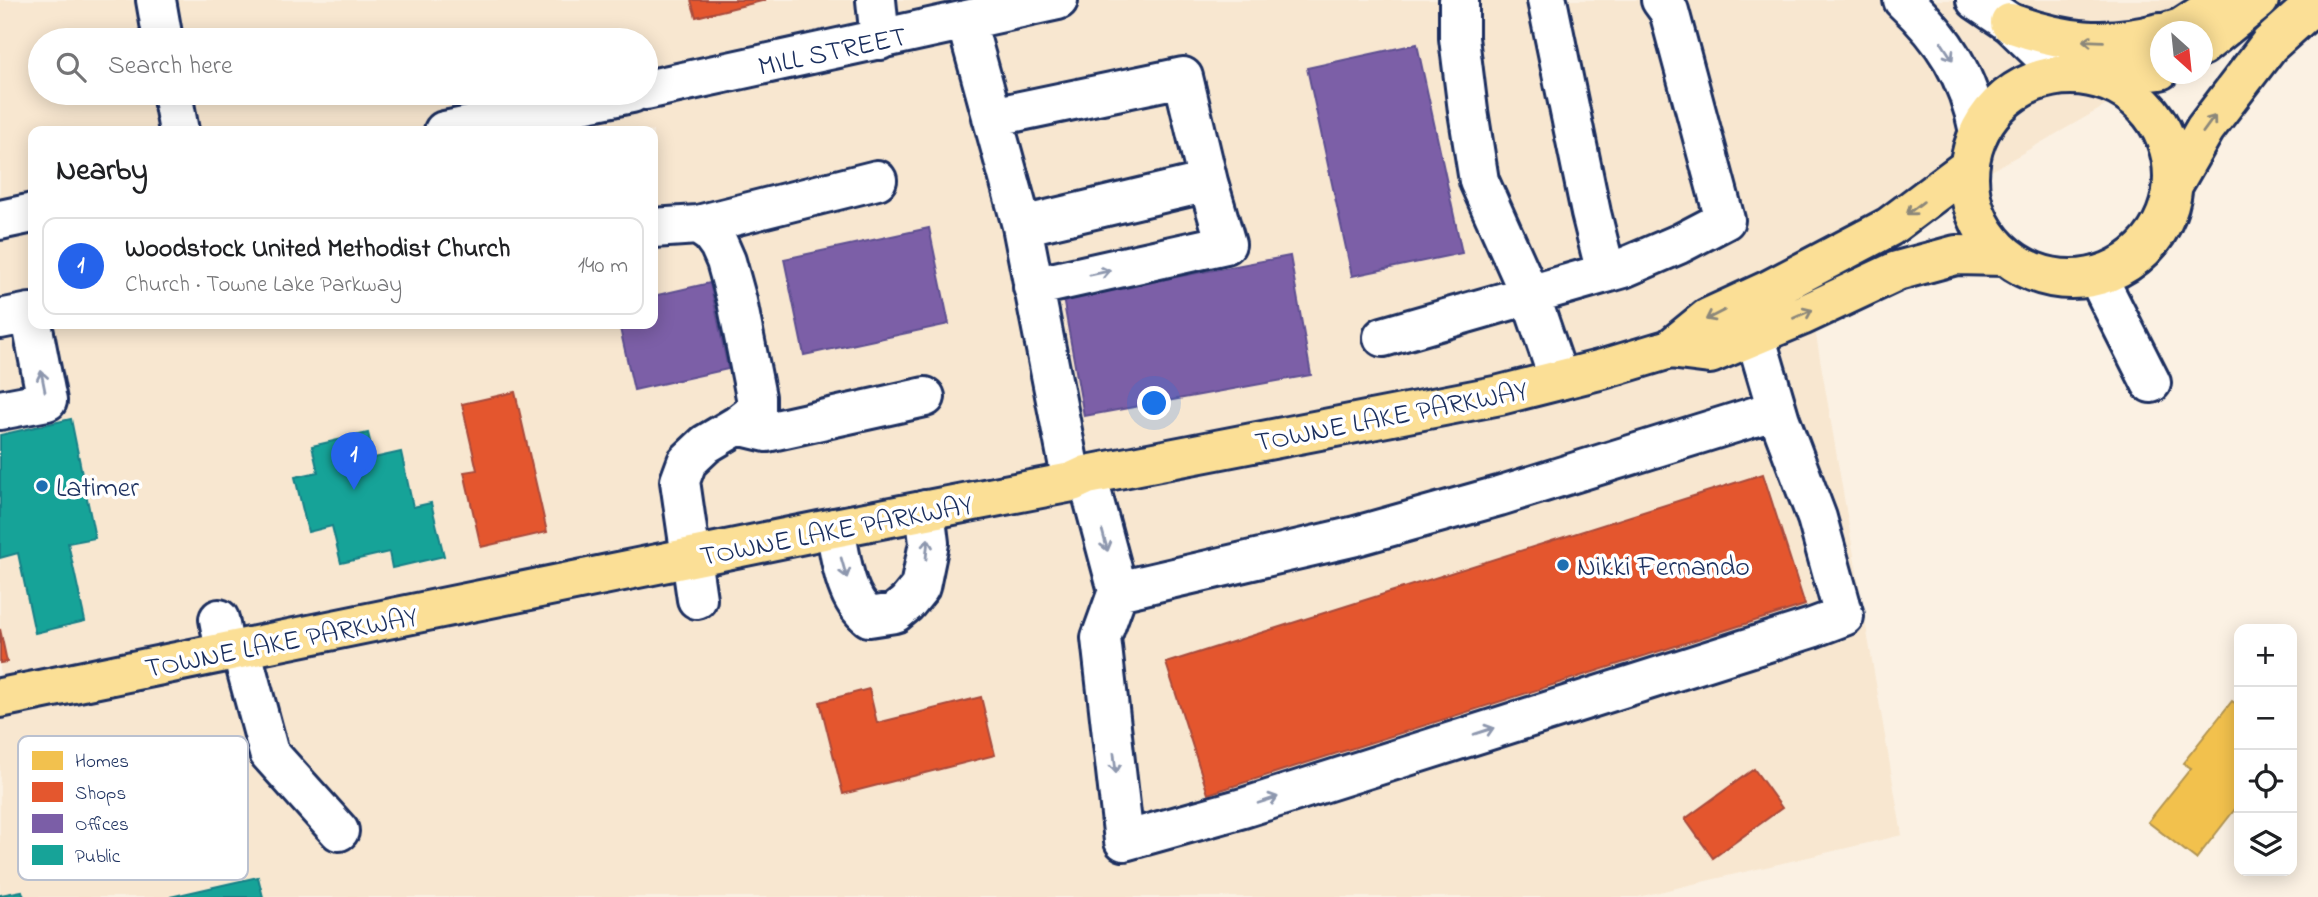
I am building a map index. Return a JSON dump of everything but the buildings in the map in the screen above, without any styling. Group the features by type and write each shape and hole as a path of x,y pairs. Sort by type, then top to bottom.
{"main road":[{"path":"2192,21 2224,0"},
{"path":"2213,39 2259,0"},
{"path":"2150,71 2081,76 2029,84 2000,104 1974,149 1971,201 1984,231 2005,256 2033,273 2065,280 2096,276 2126,264 2151,242 2167,214 2174,183 2204,129 2269,45 2318,1"},
{"path":"2010,23 2045,35 2074,40 2103,41 2150,35"},
{"path":"2081,76 2131,93 2156,118 2171,150 2174,183"},
{"name":"TOWNE LAKE PARKWAY","path":"1670,349 1707,318 1769,290 1889,227 1974,149"},
{"name":"TOWNE LAKE PARKWAY","path":"0,698 228,640 690,558 1500,395 1670,349 1710,354 1897,271 1956,255 2005,256"}],"street":[{"path":"156,0 161,28"},
{"path":"876,0 880,40"},
{"path":"1459,0 1459,38 1479,181 1530,295 1559,380"},
{"path":"1547,0 1606,274"},
{"path":"1383,337 1606,274 1679,244 1726,220 1668,11 1661,0"},
{"path":"1903,0 1949,52 1973,101 1974,149"},
{"path":"1976,0 2081,76"},
{"name":"MILL STREET","path":"658,87 966,21 1039,2"},
{"path":"966,21 1022,226 1033,287 1079,478 1118,591 1101,638 1124,841 1243,808 1844,616 1817,518 1776,410 1755,335"},
{"path":"992,117 1184,77 1208,182 1226,244 1033,287"},
{"path":"174,105 178,126"},
{"path":"494,126 594,116 612,105"},
{"path":"658,228 698,225 877,180"},
{"path":"1022,226 1208,182"},
{"path":"0,219 28,214"},
{"path":"697,599 680,481 687,462 698,451 756,411 756,397 737,301 726,261 711,234 698,225"},
{"path":"2096,276 2151,383"},
{"path":"0,318 28,313"},
{"path":"0,410 47,401 33,329"},
{"path":"738,425 767,432 925,397"},
{"path":"1118,591 1356,536 1577,473 1776,410"},
{"path":"835,528 843,567 857,608 869,617 895,613 908,603 920,587 929,544 925,510"},
{"path":"228,640 270,753 339,831"}],"shaded area":[{"path":"0,0 2289,0 2213,44 2213,21 2150,21 2150,80 1806,277 1902,835 1638,897 0,897"}],"place":[{"name":"Latimer","path":"42,486"},
{"name":"Woodstock United Methodist Church","path":"354,490"},
{"name":"Nikki Fernando","path":"1563,565"}]}
